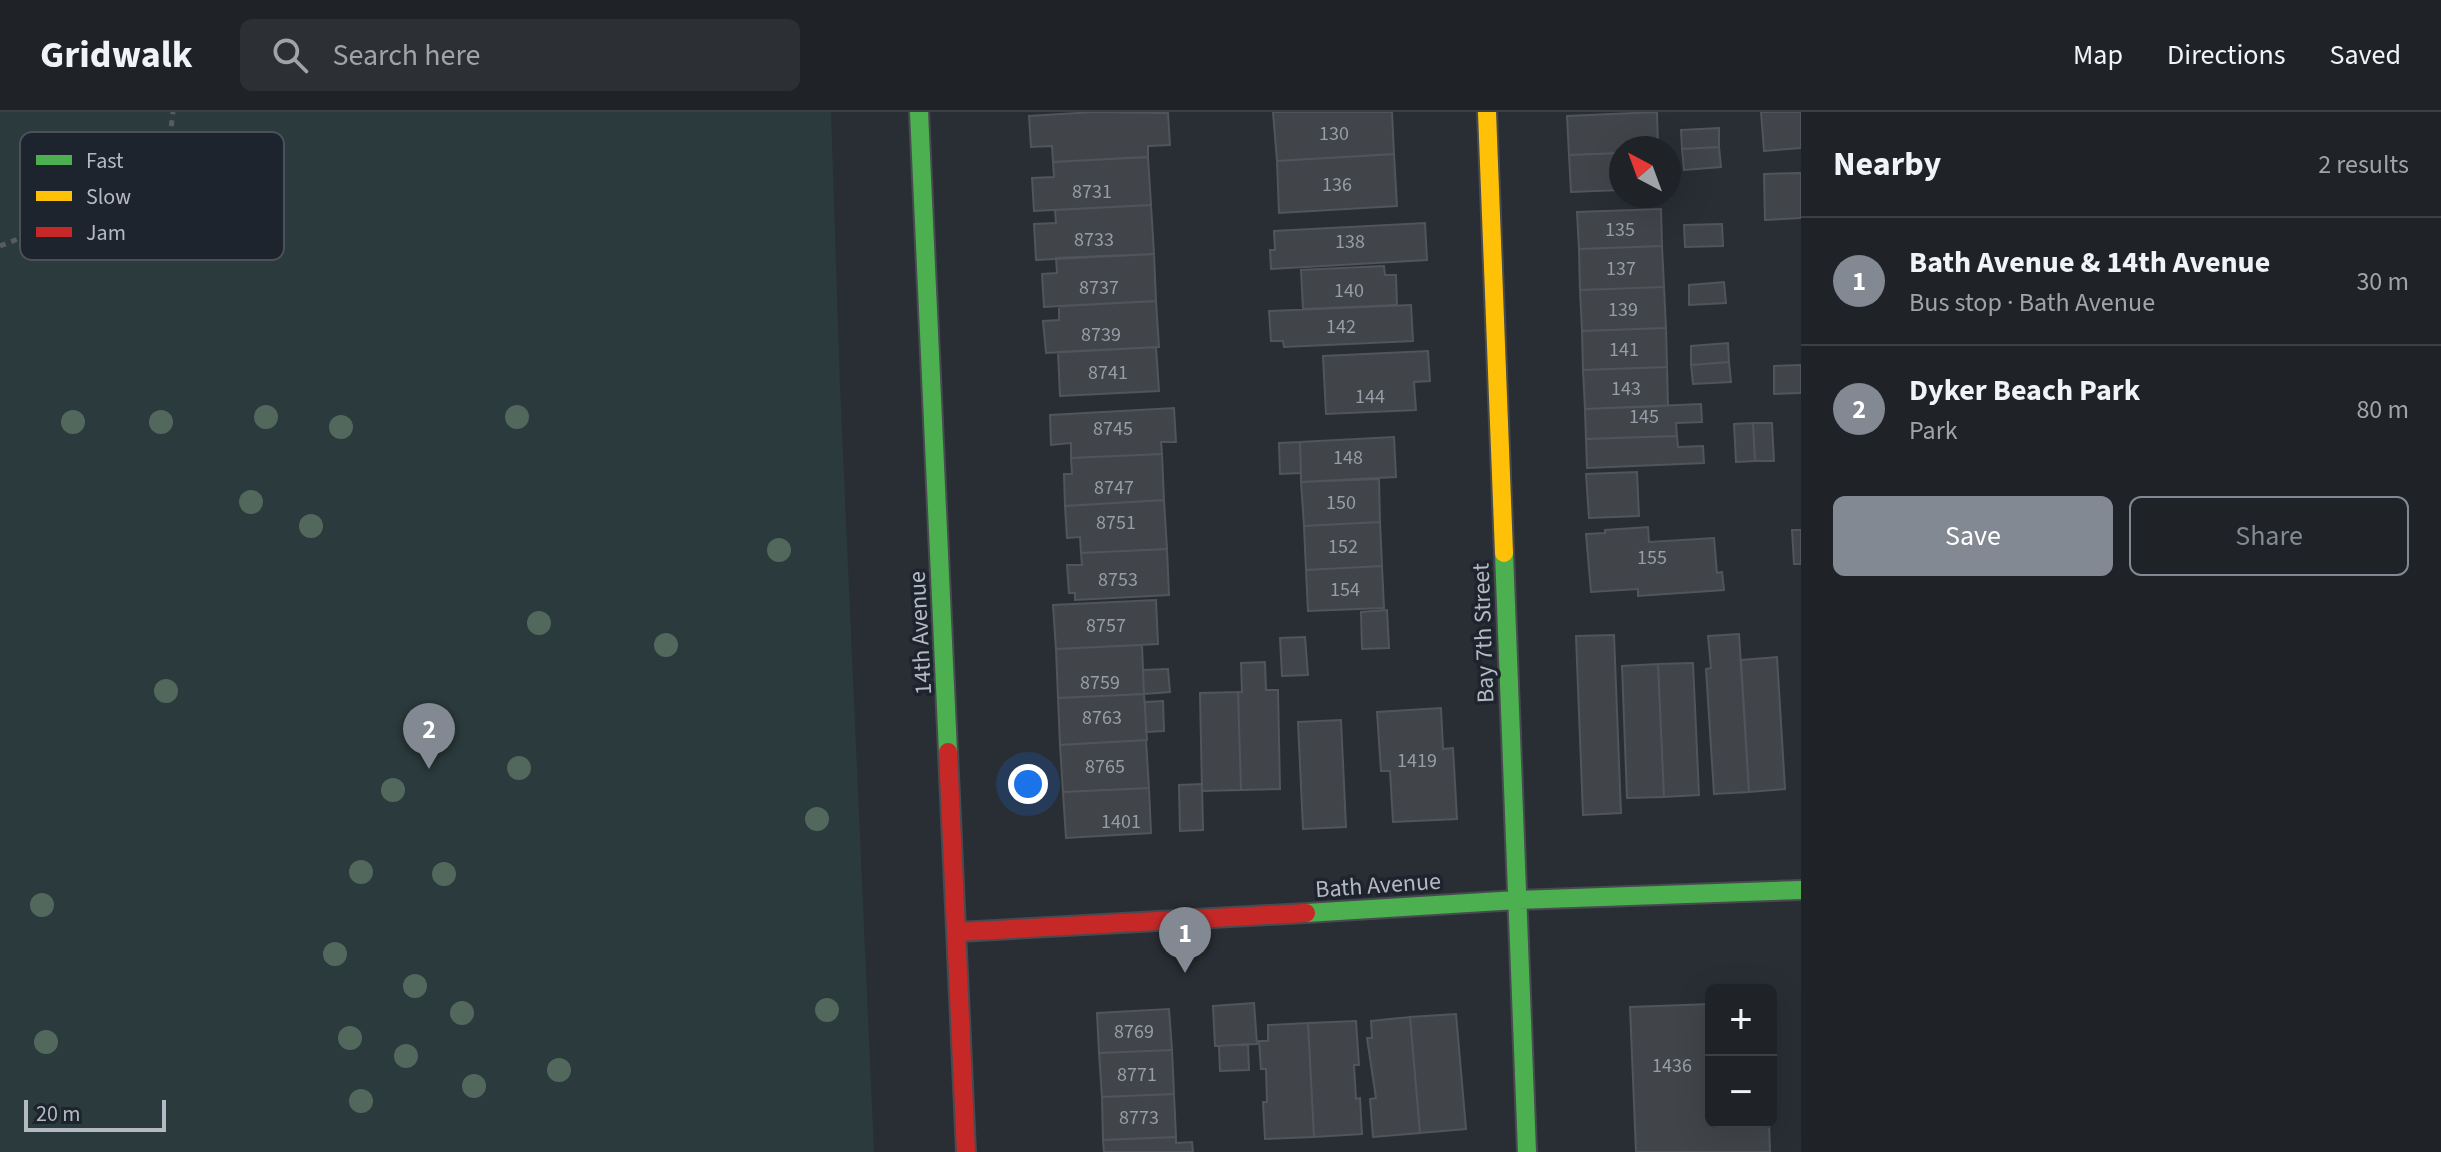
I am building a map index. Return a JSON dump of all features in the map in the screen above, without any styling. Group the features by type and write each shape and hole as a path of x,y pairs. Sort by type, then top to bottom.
{"street":[{"name":"14th Avenue","path":"919,112 966,1152"},
{"name":"Bay 7th Street","path":"1487,112 1527,1152"},
{"name":"Bath Avenue","path":"958,932 1517,900 1801,890"}],"path":[{"path":"171,132 173,112"},
{"path":"0,246 20,238"}],"shaded area":[{"path":"0,112 831,112 874,1152 0,1152"}],"building":[{"path":"1094,112 1168,113 1170,145 1148,146 1148,157 1053,162 1052,146 1031,147 1029,116"},
{"path":"1273,112 1392,112 1394,154 1277,161"},
{"path":"1657,112 1658,136 1609,136 1609,153 1569,155 1567,116"},
{"path":"1761,112 1801,112 1801,148 1764,151"},
{"path":"1719,128 1719,147 1682,149 1681,130"},
{"path":"1719,147 1721,167 1684,170 1682,149"},
{"path":"1609,153 1609,190 1571,192 1569,155"},
{"path":"1394,154 1397,206 1279,213 1277,161"},
{"path":"1148,157 1151,205 1034,211 1032,178 1054,177 1053,162"},
{"path":"1801,173 1801,218 1765,220 1764,174"},
{"path":"1151,205 1154,254 1036,260 1034,224 1056,223 1055,210"},
{"path":"1661,209 1662,246 1579,249 1577,212"},
{"path":"1425,223 1427,260 1271,269 1270,250 1275,250 1274,231"},
{"path":"1722,224 1723,246 1685,247 1684,225"},
{"path":"1662,246 1664,287 1580,290 1579,249"},
{"path":"1154,254 1156,301 1044,307 1042,274 1057,273 1056,258"},
{"path":"1384,266 1385,275 1396,275 1397,305 1303,309 1301,270"},
{"path":"1724,282 1726,303 1689,305 1689,285"},
{"path":"1664,287 1666,328 1582,331 1580,290"},
{"path":"1156,301 1159,347 1046,353 1043,321 1059,320 1059,306"},
{"path":"1411,305 1413,341 1284,347 1283,341 1271,341 1269,311"},
{"path":"1666,328 1667,367 1583,370 1582,331"},
{"path":"1728,343 1729,362 1691,365 1691,346"},
{"path":"1156,347 1159,391 1060,396 1058,352"},
{"path":"1428,351 1430,381 1414,382 1416,410 1326,414 1323,356"},
{"path":"1729,362 1731,382 1693,384 1691,365"},
{"path":"1801,365 1801,393 1774,394 1774,366"},
{"path":"1667,367 1668,406 1585,409 1583,370"},
{"path":"1701,404 1702,422 1676,423 1677,436 1586,439 1585,409"},
{"path":"1174,408 1176,442 1161,442 1162,454 1071,458 1071,443 1051,445 1050,415"},
{"path":"1753,423 1755,461 1736,462 1734,424"},
{"path":"1753,423 1772,423 1774,461 1755,461"},
{"path":"1677,436 1678,447 1703,446 1704,463 1587,468 1586,439"},
{"path":"1394,437 1396,477 1301,482 1300,442"},
{"path":"1300,442 1301,473 1280,474 1279,443"},
{"path":"1162,454 1164,500 1065,506 1064,474 1072,474 1071,458"},
{"path":"1637,472 1639,516 1589,518 1586,474"},
{"path":"1379,479 1380,522 1304,526 1301,482"},
{"path":"1164,500 1167,549 1081,553 1080,537 1067,538 1065,506"},
{"path":"1380,522 1382,566 1306,570 1304,526"},
{"path":"1648,527 1649,542 1714,538 1717,573 1722,572 1724,590 1638,596 1638,589 1591,592 1586,534"},
{"path":"1792,530 1801,530 1801,564 1794,564"},
{"path":"1167,549 1169,595 1075,600 1075,593 1069,593 1067,565 1082,565 1081,553"},
{"path":"1382,566 1384,608 1308,611 1306,570"},
{"path":"1156,600 1158,644 1056,649 1053,605"},
{"path":"1387,610 1389,648 1362,649 1361,612"},
{"path":"1739,634 1749,792 1714,794 1706,669 1711,668 1708,636"},
{"path":"1614,635 1621,813 1583,815 1576,636"},
{"path":"1305,637 1308,675 1282,676 1280,638"},
{"path":"1142,645 1144,694 1058,698 1056,649"},
{"path":"1777,657 1785,789 1749,792 1741,660"},
{"path":"1265,662 1266,690 1278,690 1280,789 1241,790 1238,692 1242,692 1241,663"},
{"path":"1693,663 1699,795 1664,797 1658,664"},
{"path":"1658,664 1664,797 1627,798 1622,666"},
{"path":"1168,669 1170,692 1144,694 1143,670"},
{"path":"1238,692 1241,790 1202,791 1200,693"},
{"path":"1144,694 1147,740 1060,745 1058,698"},
{"path":"1163,701 1164,731 1146,732 1145,702"},
{"path":"1441,708 1443,749 1453,748 1457,819 1393,822 1390,771 1381,771 1377,712"},
{"path":"1341,720 1346,827 1303,829 1298,722"},
{"path":"1146,740 1149,788 1063,792 1060,745"},
{"path":"1202,784 1203,830 1180,831 1179,785"},
{"path":"1149,788 1151,833 1066,838 1063,792"},
{"path":"1254,1003 1257,1044 1215,1046 1213,1006"},
{"path":"1705,1004 1705,1128 1769,1128 1770,1152 1636,1152 1630,1007"},
{"path":"1169,1009 1172,1050 1099,1053 1097,1013"},
{"path":"1456,1014 1466,1129 1420,1133 1410,1017"},
{"path":"1410,1017 1420,1133 1373,1137 1370,1099 1376,1098 1367,1038 1372,1038 1371,1021"},
{"path":"1356,1021 1359,1065 1354,1065 1362,1134 1314,1137 1308,1023"},
{"path":"1308,1023 1314,1137 1265,1139 1263,1102 1267,1102 1266,1069 1261,1069 1259,1041 1268,1041 1268,1025"},
{"path":"1248,1044 1249,1070 1220,1071 1219,1046"},
{"path":"1172,1050 1174,1094 1102,1097 1099,1053"},
{"path":"1174,1094 1176,1137 1103,1140 1102,1097"},
{"path":"1176,1137 1176,1143 1192,1142 1193,1152 1104,1152 1103,1140"}],"traffic: fast":[{"path":"919,112 948,752"},
{"path":"1504,553 1527,1152"},
{"path":"1306,913 1517,900 1801,890"}],"traffic: slow":[{"path":"1487,112 1504,553"}],"traffic: jam":[{"path":"948,752 966,1152"},
{"path":"958,932 1306,913"}],"place":[{"name":"Dyker Beach Park","path":"429,769"},
{"name":"Bath Avenue & 14th Avenue","path":"1185,973"}]}
